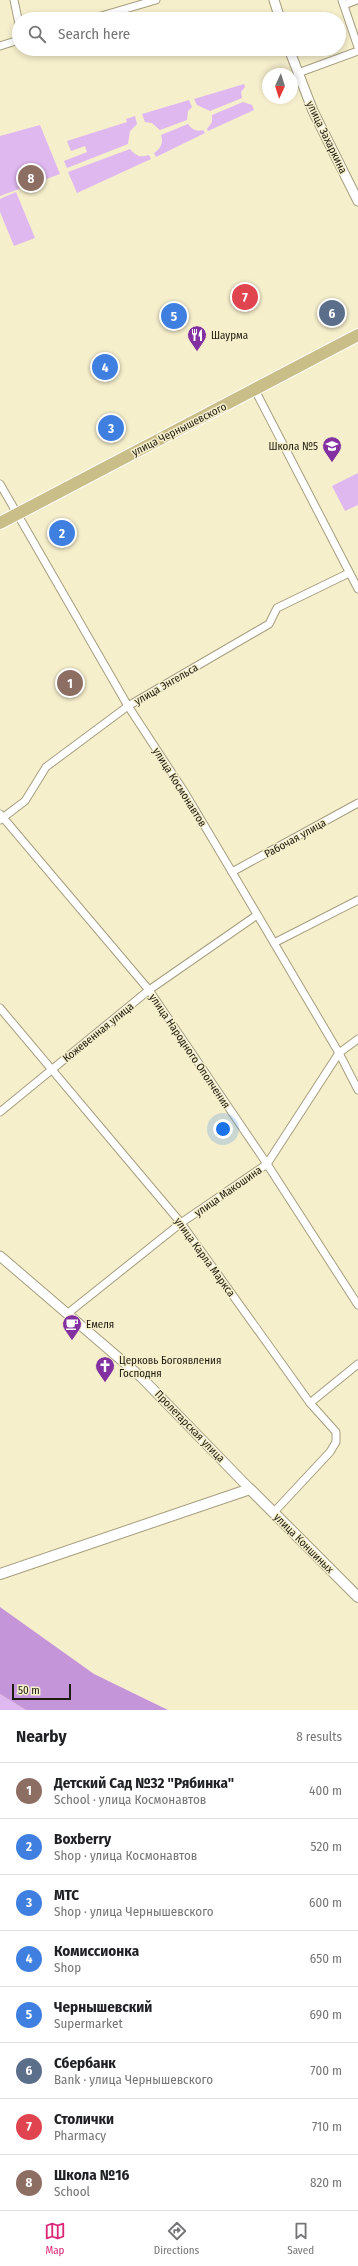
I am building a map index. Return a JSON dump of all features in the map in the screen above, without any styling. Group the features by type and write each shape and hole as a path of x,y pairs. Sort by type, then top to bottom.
{"main road":[{"name":"улица Чернышевского","path":"0,523 16,513 255,390 358,335"},
{"name":"улица Коншиных","path":"250,1489 358,1597"},
{"path":"0,1574 250,1489"}],"street":[{"path":"14,0 16,12"},
{"path":"115,12 156,0"},
{"path":"274,0 278,12"},
{"path":"357,0 343,2 358,47"},
{"path":"0,46 12,42"},
{"path":"298,73 358,52"},
{"name":"улица Захаркина","path":"292,56 296,68"},
{"name":"улица Захаркина","path":"298,73 313,111 358,201"},
{"path":"255,390 358,589"},
{"name":"улица Космонавтов","path":"0,484 128,706 185,793 339,1053 358,1090"},
{"name":"улица Энгельса","path":"1,817 24,802 46,767 128,706 269,624 277,608 349,573"},
{"name":"Рабочая улица","path":"232,872 358,803"},
{"name":"улица Народного Ополчения","path":"1,817 149,990 267,1164 358,1305"},
{"path":"274,943 358,900"},
{"name":"Кожевенная улица","path":"0,1112 149,990 257,915"},
{"name":"улица Карла Маркса","path":"0,1008 181,1223 310,1402 336,1432 336,1442 274,1512"},
{"name":"улица Макошина","path":"67,1314 181,1223 267,1164 339,1053 358,1039"},
{"name":"Пролетарская улица","path":"0,1256 141,1377 250,1489"},
{"path":"310,1402 358,1364"}],"shaded area":[{"path":"244,84 245,87 241,92 242,98 210,111 197,105 194,99"},
{"path":"189,100 192,107 188,111 187,120 160,130 152,123 145,122 142,114"},
{"path":"243,102 252,105 254,110 208,131 207,129 212,122 212,115"},
{"path":"135,116 137,124 130,131 128,144 67,168 64,161 87,152 85,146 71,151 67,141 127,122 126,119"},
{"path":"188,124 191,128 197,131 203,130 205,133 156,157 154,153 161,146 161,135"},
{"path":"40,125 60,174 0,196 0,136"},
{"path":"130,149 138,156 149,155 151,159 77,193 68,172"},
{"path":"16,192 35,238 14,246 0,212 0,199"},
{"path":"358,473 358,505 345,511 332,486"},
{"path":"0,1607 94,1674 168,1710 26,1710 0,1694"},
{"path":"0,1694 26,1710 0,1710"}],"place":[{"name":"Школа №16","path":"31,178"},
{"name":"Столички","path":"245,297"},
{"name":"Сбербанк","path":"332,313"},
{"name":"Чернышевский","path":"174,316"},
{"name":"Шаурма","path":"197,352"},
{"name":"Комиссионка","path":"105,367"},
{"name":"МТС","path":"111,428"},
{"name":"Школа №5","path":"332,463"},
{"name":"Boxberry","path":"62,533"},
{"name":"Детский Сад №32 \"Рябинка\"","path":"70,683"},
{"name":"Емеля","path":"72,1341"},
{"name":"Церковь Богоявления Господня","path":"105,1383"}]}
